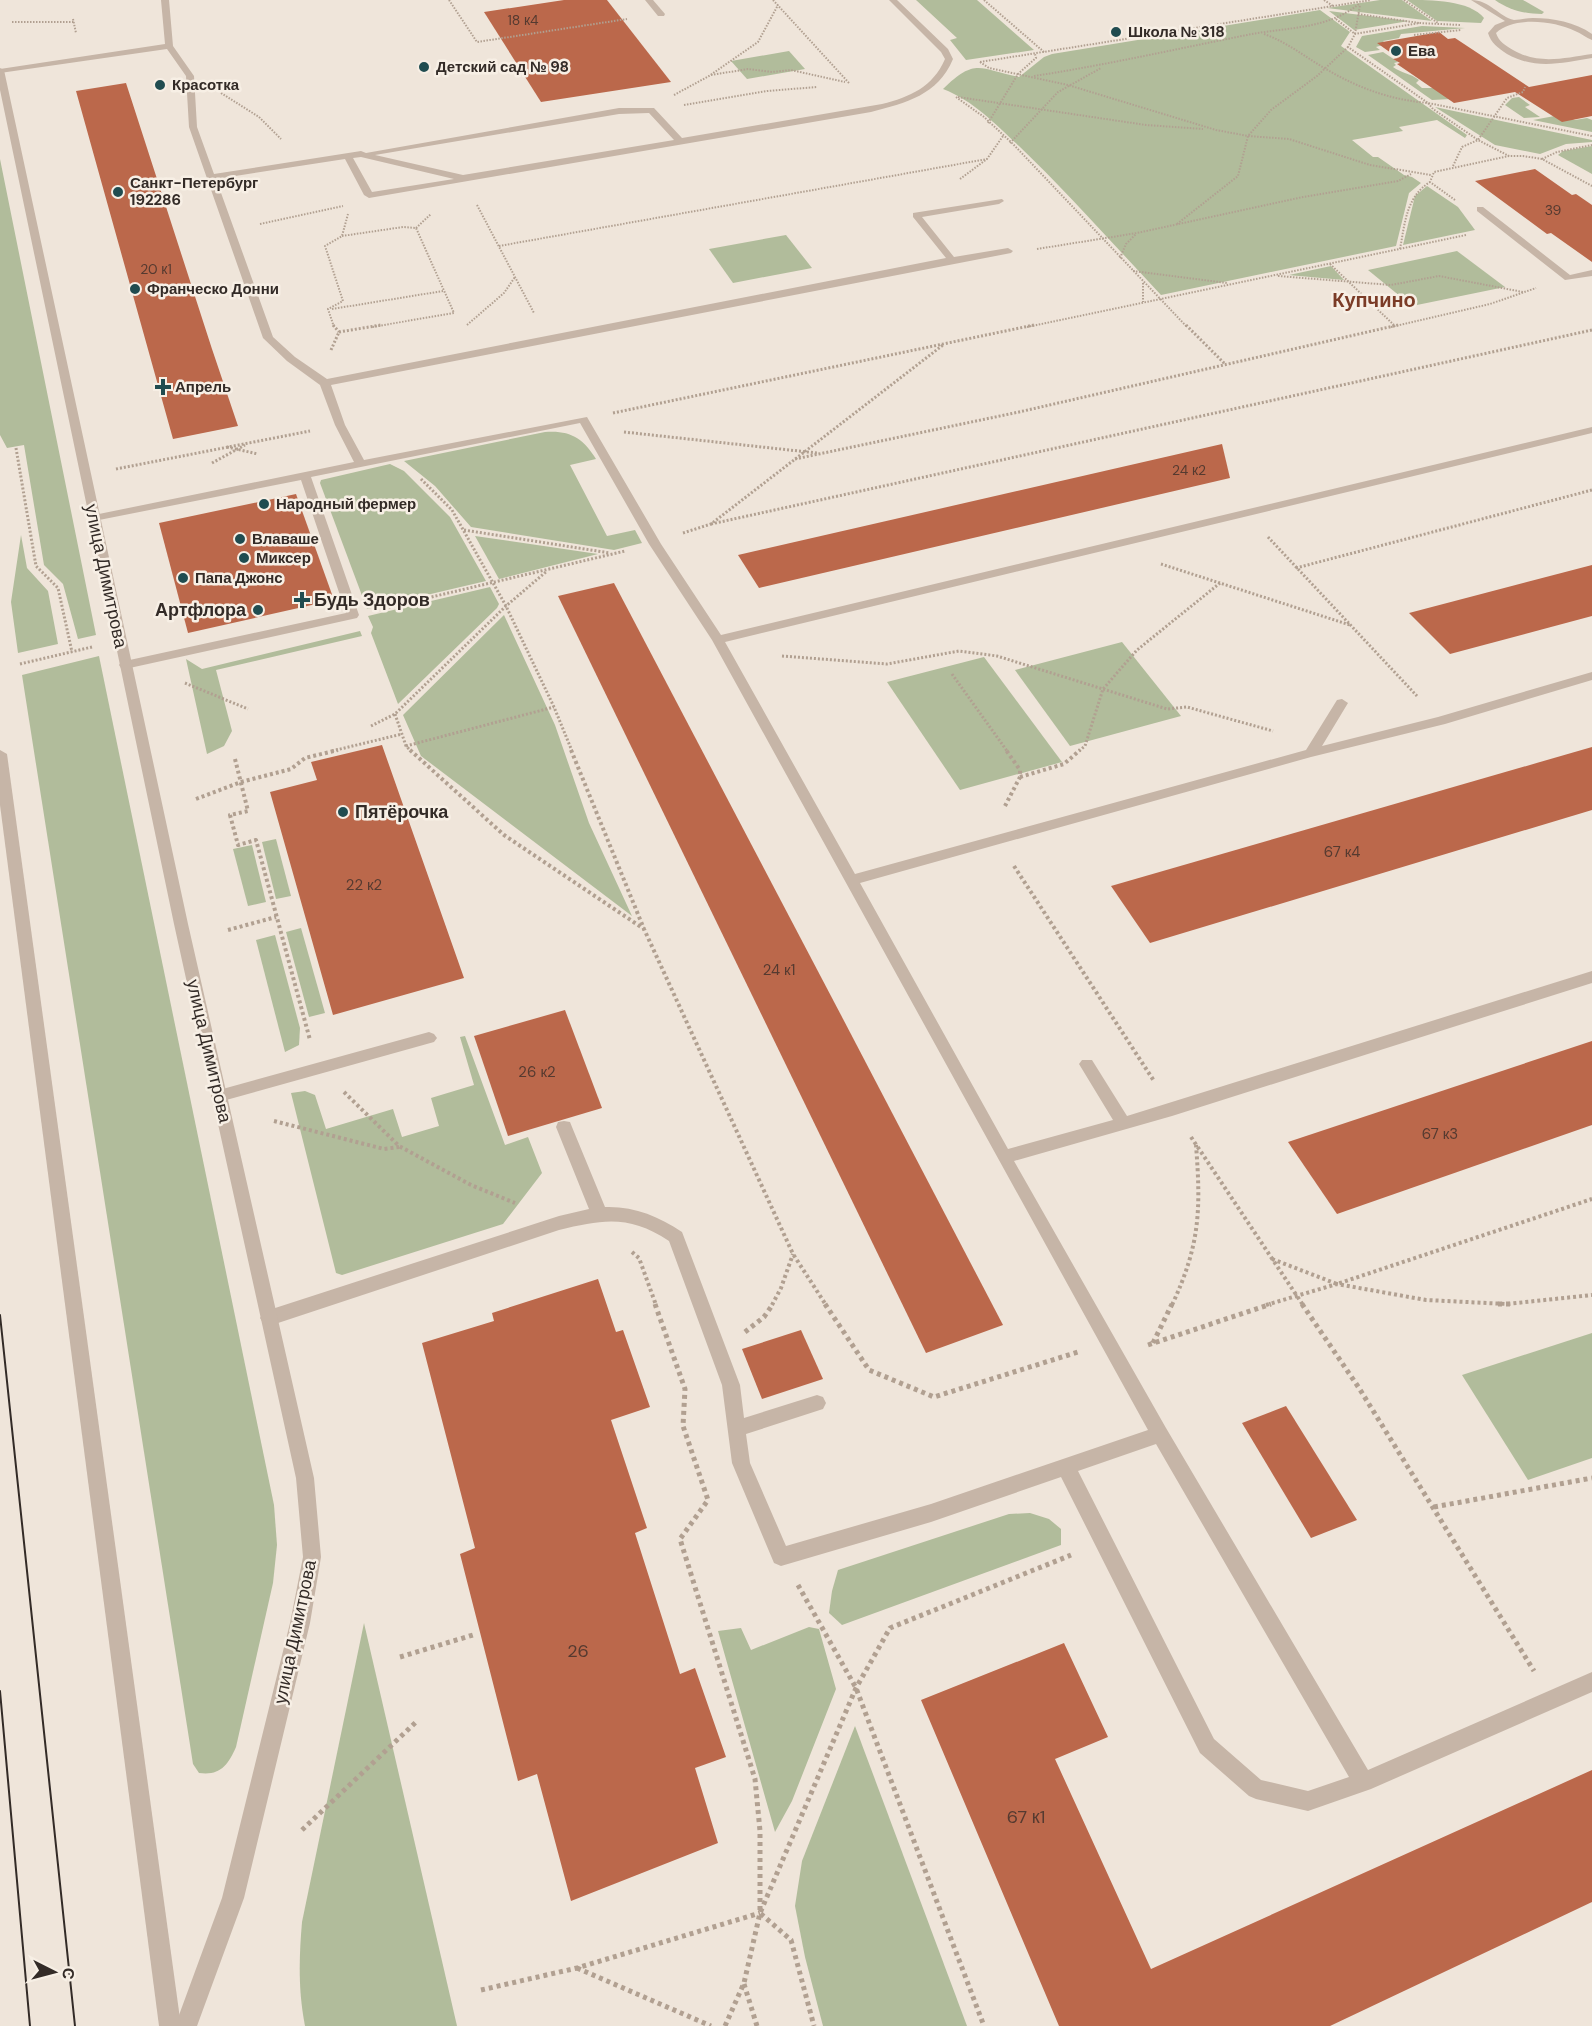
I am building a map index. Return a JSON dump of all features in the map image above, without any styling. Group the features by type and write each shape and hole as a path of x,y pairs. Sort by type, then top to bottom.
{"street":[{"path":"165,0 169,46 190,76 193,127 268,338 291,360 325,383 340,425 360,465"},
{"path":"649,0 661,14"},
{"path":"372,195 679,140 871,109 909,100 920,95 947,66 949,55 893,0"},
{"path":"1475,0 1510,21 1568,25 1592,38"},
{"path":"1510,21 1494,29 1493,39 1525,60 1548,63 1592,56"},
{"path":"0,71 169,46"},
{"name":"улица Димитрова","path":"0,71 125,665 305,1478 312,1557 300,1623 233,1898 186,2026"},
{"path":"212,177 619,111 651,110 679,140"},
{"path":"361,154 463,178"},
{"path":"348,156 380,206"},
{"path":"952,260 915,215 999,201"},
{"path":"1480,209 1568,278 1592,273"},
{"path":"325,383 1008,251"},
{"path":"94,518 392,458 585,423 655,544 721,646 1160,1434 1364,1782"},
{"path":"721,646 1245,513 1592,430"},
{"path":"125,665 353,615 305,476"},
{"path":"852,880 997,842 1314,749 1440,721 1592,676"},
{"path":"1314,749 1342,704"},
{"path":"0,754 170,2026"},
{"path":"1004,1157 1172,1110 1592,977"},
{"path":"219,1096 429,1038"},
{"path":"1087,1064 1123,1123"},
{"path":"564,1127 599,1213"},
{"path":"269,1318 559,1223 599,1213 628,1214 657,1223 676,1237 731,1385 741,1463 781,1557 931,1513 1160,1434"},
{"path":"737,1429 817,1403"},
{"path":"1066,1467 1207,1746 1256,1789 1308,1801 1364,1782 1592,1682"}],"path":[{"path":"449,0 477,42 661,14"},
{"path":"709,76 748,69 772,72 791,70 849,83 774,0"},
{"path":"984,0 1044,52"},
{"path":"1324,0 1333,6"},
{"path":"1215,130 1068,85 989,68 980,62 1371,0"},
{"path":"1404,0 1439,24"},
{"path":"1177,224 1238,176 1248,136 1280,102 1297,92 1348,47 1355,33 1359,1"},
{"path":"1018,74 1044,75 1105,66 1259,33 1300,28 1348,13 1359,1"},
{"path":"651,110 709,76 758,42 778,5"},
{"path":"1358,14 1419,23 1470,26"},
{"path":"1335,18 1355,33 1419,23"},
{"path":"12,22 74,22"},
{"path":"1414,35 1461,30"},
{"path":"1259,33 1278,39 1325,69 1378,94 1592,136"},
{"path":"1348,47 1428,103 1432,109 1478,140 1509,156"},
{"path":"988,123 1018,74 1036,58 1035,54"},
{"path":"1010,143 1040,108 1068,85 1105,66"},
{"path":"190,76 259,117 305,163"},
{"path":"1453,166 1462,147 1478,140 1507,98 1523,92 1526,83"},
{"path":"1226,364 1159,299 1010,143 954,96 1146,125 1289,139 1358,161 1431,176"},
{"path":"1542,159 1557,152 1592,145"},
{"path":"1430,182 1431,176 1439,170 1509,156 1542,159 1592,186"},
{"path":"499,246 987,159"},
{"path":"1008,251 1028,251 1137,233 1303,197 1398,181 1412,173"},
{"path":"463,178 548,339"},
{"path":"1430,182 1462,204"},
{"path":"1400,249 1412,195 1420,186 1430,182"},
{"path":"230,230 350,204 372,195"},
{"path":"342,236 350,204"},
{"path":"403,227 416,228 454,313 339,332 334,328 328,309 343,301 325,246 342,236 403,227"},
{"path":"585,423 944,344 1505,227"},
{"path":"1120,258 1126,243 1137,233"},
{"path":"1330,264 1395,326"},
{"path":"1132,271 1231,284"},
{"path":"1272,275 1391,285 1439,276 1525,292"},
{"path":"462,329 504,293 515,277"},
{"path":"795,459 1019,412 1490,304 1568,278"},
{"path":"1143,282 1143,303"},
{"path":"328,309 443,291"},
{"path":"353,615 655,544 670,536 711,524 1592,330"},
{"path":"711,524 944,344"},
{"path":"585,423 821,453"},
{"path":"116,469 340,425"},
{"path":"16,448 36,566 58,588 72,652"},
{"path":"392,458 417,476 452,510 506,606 554,707 644,929 794,1254 869,1370 934,1397 1090,1348 1118,1359 1153,1343 1592,1199"},
{"path":"1296,568 1592,490"},
{"path":"1245,513 1440,721"},
{"path":"463,530 614,554"},
{"path":"1130,542 1153,561 1351,625"},
{"path":"371,726 394,714 506,606 548,570"},
{"path":"1020,777 1064,764 1085,746 1103,689 1137,650 1220,583"},
{"path":"20,664 98,646"},
{"path":"721,646 887,664 959,651 997,656 1167,709 1187,706 1314,749"},
{"path":"952,674 1020,770 1020,777 991,833 1434,1508 1552,1700"},
{"path":"179,680 248,709"},
{"path":"406,746 554,707"},
{"path":"394,714 406,746 504,835 644,929"},
{"path":"196,799 241,782 291,770 305,758 402,734"},
{"path":"235,759 249,811 230,815 238,845 256,840 319,1068 399,1146 471,1185 559,1223"},
{"path":"228,930 276,917"},
{"path":"274,1121 384,1149 399,1146"},
{"path":"1153,1343 1180,1286 1197,1233 1199,1185 1196,1144"},
{"path":"628,1247 639,1258 685,1389 683,1426 708,1500 680,1539 755,1779 760,1831 760,1913 791,1940 814,2026"},
{"path":"677,1367 717,1349 756,1325 780,1294 794,1254"},
{"path":"1271,1258 1337,1284 1426,1299 1507,1304 1592,1296"},
{"path":"1434,1508 1592,1478"},
{"path":"725,2026 744,1983 760,1913 856,1688 890,1628 1102,1542"},
{"path":"781,1557 820,1620 856,1688 984,2026"},
{"path":"400,1656 473,1635"},
{"path":"302,1830 416,1722"},
{"path":"481,1990 577,1968 760,1913"},
{"path":"577,1968 711,2026"},
{"path":"744,1983 757,2026"}],"green space":[{"path":"916,0 977,0 1034,50 966,60 950,40 957,38"},
{"path":"1380,0 1402,0 1432,21 1327,8"},
{"path":"1407,0 1460,4 1484,18 1481,23 1437,21"},
{"path":"1495,0 1523,0 1544,12 1536,14 1517,11"},
{"path":"1320,10 1350,32 1341,46 1467,135 1465,138 1437,120 1399,127 1403,131 1352,140 1373,157 1378,157 1404,175 1421,183 1409,193 1396,246 1161,295 1073,201 993,121 965,100 943,89 963,72 971,69 986,69 1019,77 1044,57 1052,54"},
{"path":"1329,11 1409,21 1354,30"},
{"path":"1422,26 1465,28 1401,34 1399,38 1383,41 1386,44 1376,47 1380,50 1365,52 1356,47 1362,36"},
{"path":"789,51 805,69 747,79 731,61"},
{"path":"1383,52 1398,62 1394,63 1396,65 1393,67 1419,80 1416,83 1422,88 1435,88 1451,99 1432,100 1368,55"},
{"path":"1519,97 1530,105 1525,107 1540,117 1524,118 1505,105 1512,98"},
{"path":"1435,107 1592,140 1592,142 1566,144 1540,154 1495,145"},
{"path":"1560,115 1575,120 1587,118 1592,120 1592,132 1533,120"},
{"path":"1592,146 1592,174 1558,155 1563,151"},
{"path":"0,159 96,635 78,639 63,584 44,565 24,445 7,448 0,435"},
{"path":"1427,186 1458,207 1475,230 1403,245 1415,196"},
{"path":"786,235 812,268 733,283 709,249"},
{"path":"1457,251 1505,287 1412,306 1368,270"},
{"path":"1331,266 1344,280 1288,275 1289,275"},
{"path":"545,432 562,432 575,437 596,459 570,465 607,536 635,530 642,543 614,550 471,527 435,486 404,461"},
{"path":"390,464 404,471 450,517 486,581 367,609 320,483 321,480"},
{"path":"21,535 27,568 48,591 58,644 18,653 11,602"},
{"path":"475,536 598,554 499,579"},
{"path":"490,587 499,604 497,608 398,704 371,633 373,627 368,616"},
{"path":"504,615 555,725 589,823 632,916 421,756 403,715"},
{"path":"360,631 362,636 216,670 232,731 224,746 207,754 186,659 202,669"},
{"path":"1122,642 1181,716 1070,746 1015,670"},
{"path":"99,656 274,1505 277,1545 273,1583 236,1747 226,1764 213,1773 199,1773 193,1764 22,675"},
{"path":"984,657 1062,762 960,790 887,682"},
{"path":"276,839 291,896 276,899 262,842"},
{"path":"252,845 266,902 248,906 233,849"},
{"path":"301,928 325,1013 309,1017 286,932"},
{"path":"275,935 300,1028 299,1045 285,1052 256,940"},
{"path":"465,1036 505,1145 528,1137 542,1173 503,1224 342,1275 336,1273 291,1093 305,1091 315,1095 326,1129 393,1109 402,1137 439,1126 431,1098 474,1085 460,1037"},
{"path":"1592,1333 1592,1458 1528,1480 1462,1375"},
{"path":"1030,1513 1049,1519 1061,1529 1061,1545 842,1625 829,1613 838,1570 1009,1514"},
{"path":"364,1623 457,2026 305,2026 300,1974 302,1922"},
{"path":"809,1627 819,1629 836,1689 792,1801 775,1832 718,1631 741,1628 751,1650"},
{"path":"855,1726 967,2026 823,2026 805,1957 795,1906 802,1861"}],"building":[{"path":"564,0 607,0 671,82 541,102 484,12"},
{"path":"1439,32 1448,39 1455,38 1529,87 1592,75 1592,116 1562,122 1515,92 1454,103 1397,64 1400,63 1393,59 1398,58 1377,43"},
{"path":"126,83 238,426 173,439 76,91"},
{"path":"1535,169 1572,195 1576,194 1592,205 1592,262 1551,233 1547,234 1475,181"},
{"path":"1222,444 1230,478 759,588 738,555"},
{"name":"Миксер","path":"296,494 334,600 188,633 159,523"},
{"path":"1592,565 1592,616 1450,654 1409,613"},
{"path":"614,583 1003,1325 926,1353 558,596"},
{"path":"382,745 464,978 333,1015 270,792 317,780 311,762"},
{"path":"1592,747 1592,810 1150,943 1111,886"},
{"path":"565,1010 602,1108 508,1136 474,1036"},
{"path":"1592,1041 1592,1125 1337,1214 1288,1142"},
{"path":"598,1279 616,1332 623,1330 650,1407 611,1420 647,1528 635,1533 680,1674 695,1668 726,1757 695,1768 718,1843 571,1901 537,1774 518,1781 460,1554 475,1548 422,1343 494,1321 492,1313"},
{"path":"801,1330 823,1379 762,1399 742,1349"},
{"path":"1286,1406 1357,1520 1311,1538 1242,1423"},
{"path":"1064,1643 1108,1737 1055,1759 1151,1969 1592,1770 1592,1902 1330,2026 1059,2026 921,1700"}],"tram line":[{"path":"0,1315 75,2026"},
{"path":"0,1691 30,2026"}],"place":[{"name":"Школа № 318","path":"1116,32"},
{"name":"Ева","path":"1396,51"},
{"name":"Детский сад № 98","path":"424,67"},
{"name":"Красотка","path":"160,85"},
{"name":"Санкт-Петербург 192286","path":"118,192"},
{"name":"Франческо Донни","path":"135,289"},
{"name":"Апрель","path":"163,387"},
{"name":"Народный фермер","path":"264,504"},
{"name":"Влаваше","path":"240,539"},
{"name":"Миксер","path":"244,558"},
{"name":"Папа Джонс","path":"183,578"},
{"name":"Будь Здоров","path":"302,600"},
{"name":"Артфлора","path":"258,610"},
{"name":"Пятёрочка","path":"343,812"}],"district":[{"name":"Купчино","path":"1374,300"}]}
